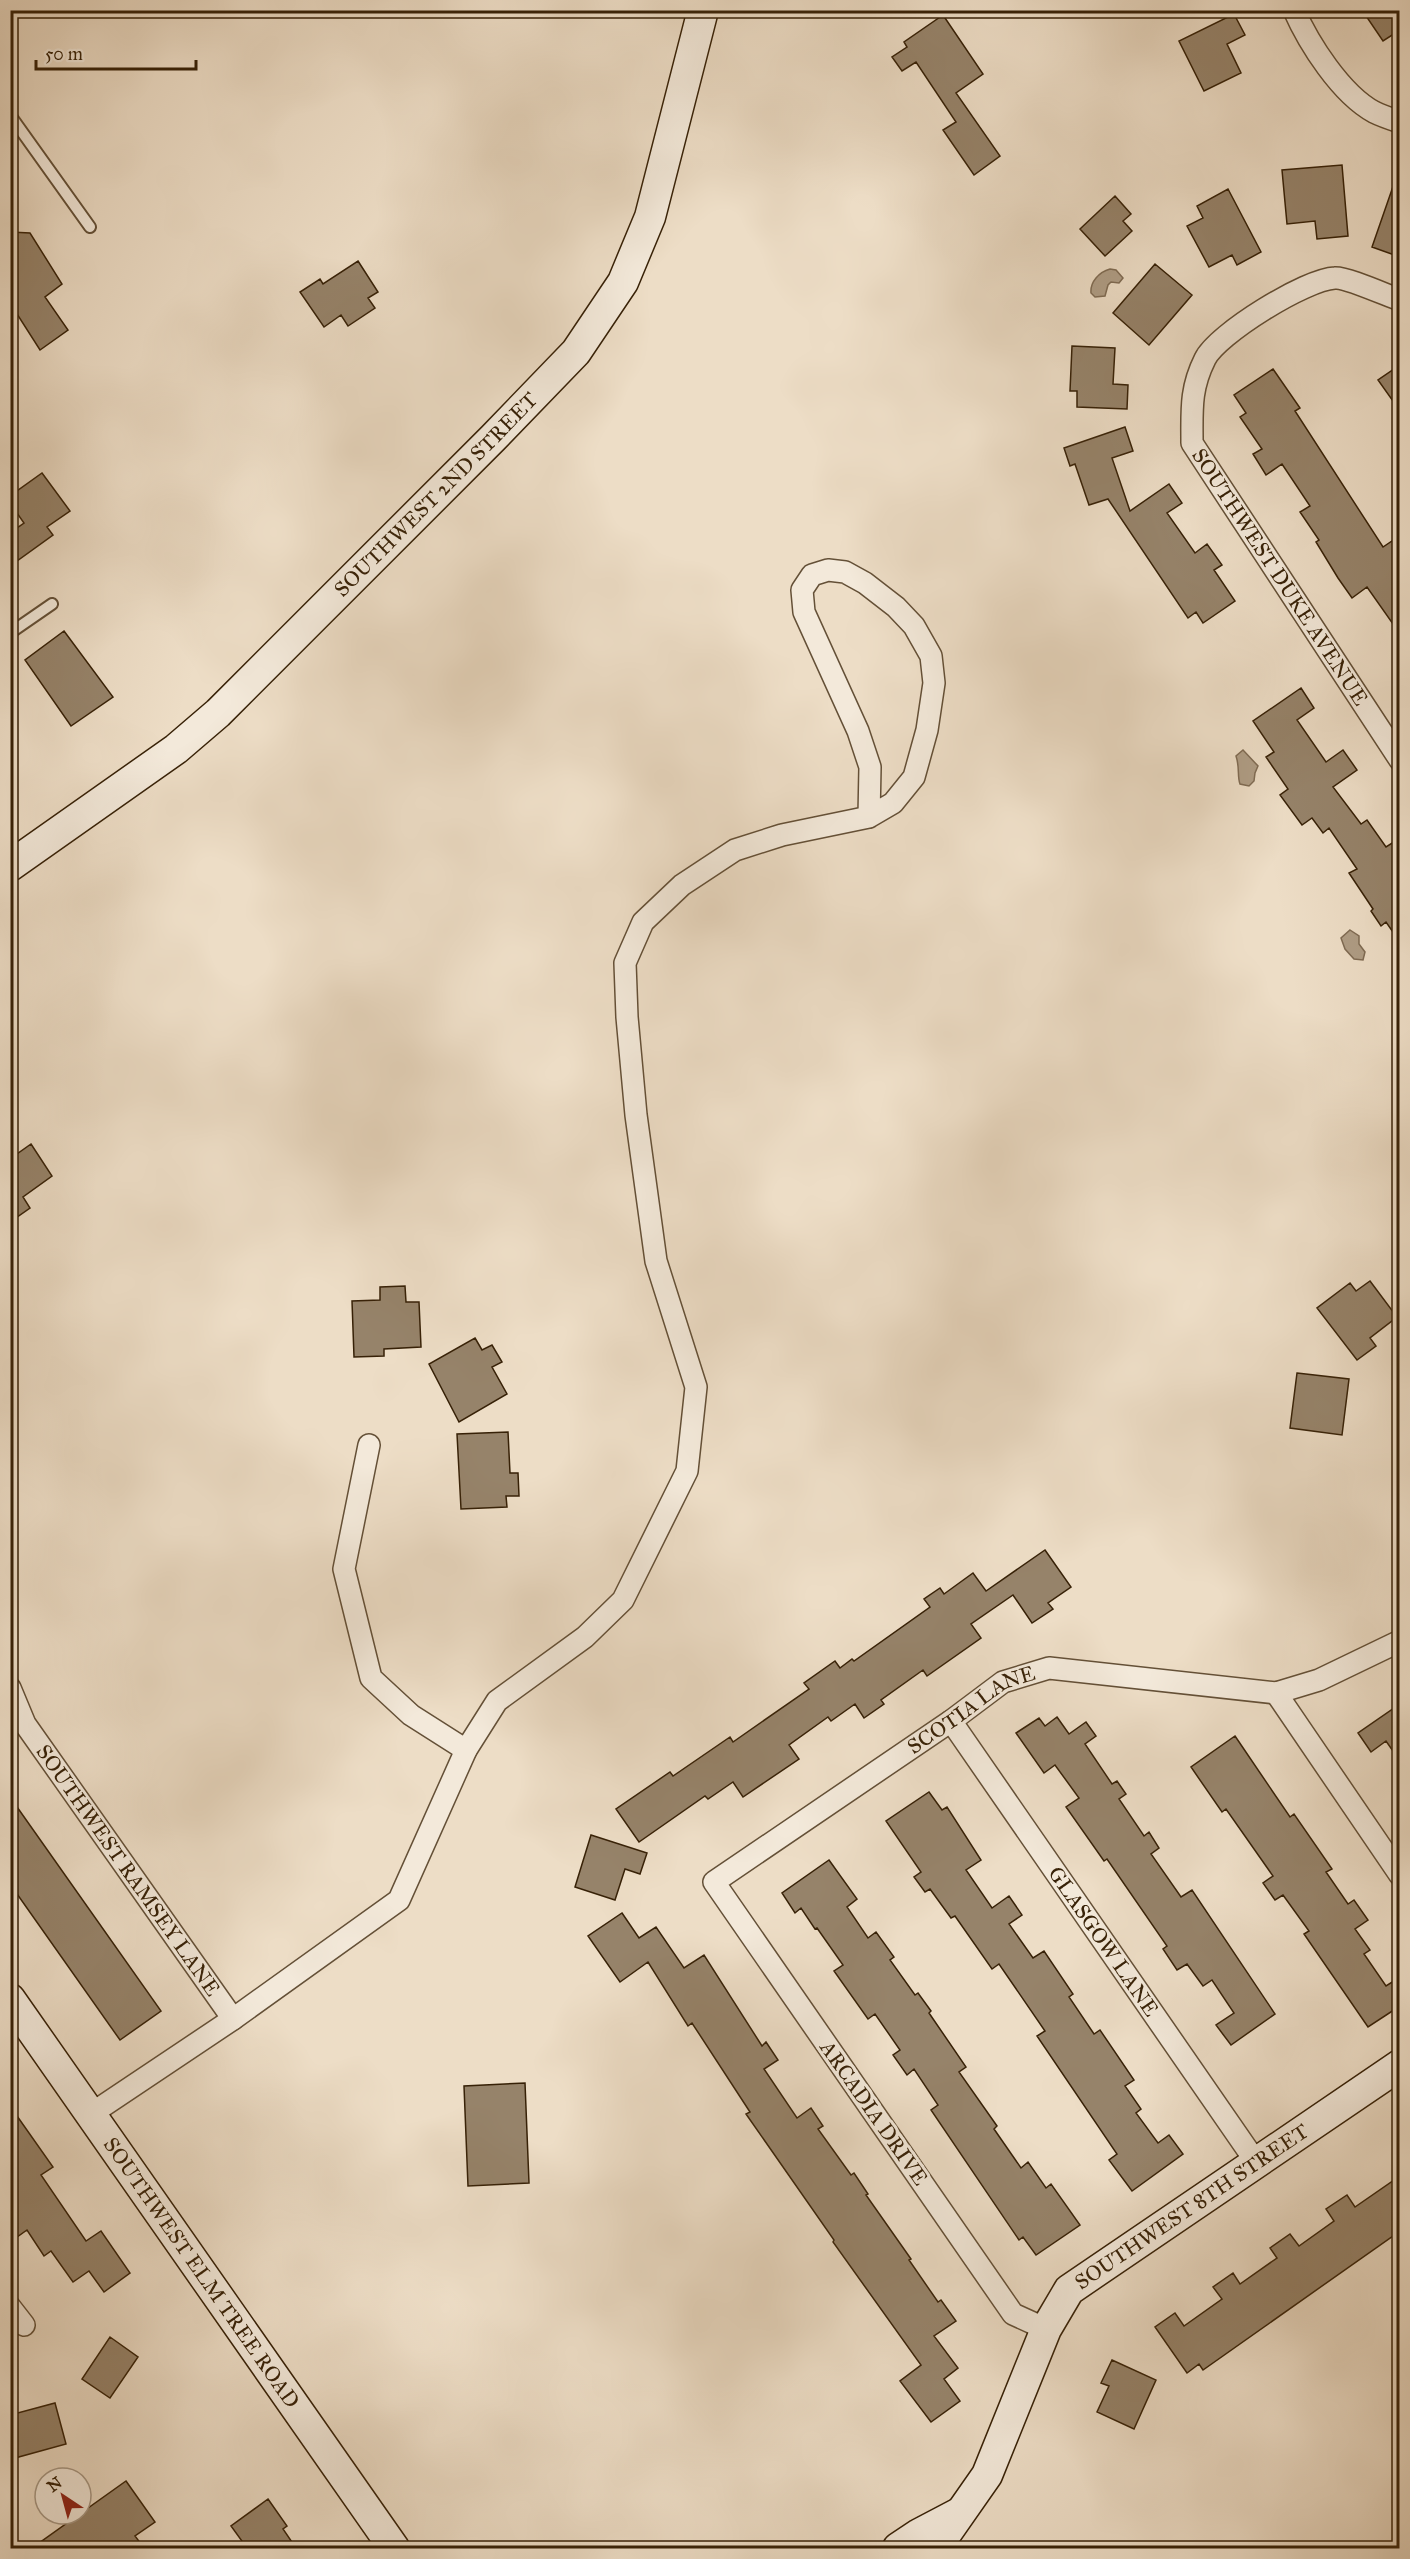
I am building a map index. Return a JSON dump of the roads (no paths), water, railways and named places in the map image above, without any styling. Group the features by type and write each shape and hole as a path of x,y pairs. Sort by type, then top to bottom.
{"street":[{"name":"SOUTHWEST 2ND STREET","path":"10,866 176,749 218,713 485,447 576,352 623,282 650,217 703,10"},
{"path":"1294,10 1304,34 1339,82 1372,111 1400,122"},
{"name":"SOUTHWEST DUKE AVENUE","path":"1400,300 1335,278 1300,289 1247,319 1206,356 1192,391 1192,443 1400,760"},
{"path":"91,2114 233,2019 399,1900 466,1750 497,1701 585,1637 623,1600 687,1471 696,1387 656,1261 636,1114 627,1017 625,963 643,922 682,885 735,850 782,835 869,817 893,803 914,777 927,730 934,683 931,656 914,626 896,607 865,583 845,572 828,570 812,576 802,590 804,612 858,731 870,767 869,817"},
{"path":"369,1444 344,1569 371,1678 411,1715 466,1750"},
{"name":"SCOTIA LANE","path":"714,1882 951,1721 1003,1682 1049,1668 1276,1693 1319,1680 1400,1641"},
{"name":"SOUTHWEST RAMSEY LANE","path":"10,1688 18,1729 233,2019"},
{"path":"1276,1693 1400,1875"},
{"name":"GLASGOW LANE","path":"951,1721 1256,2162"},
{"name":"ARCADIA DRIVE","path":"714,1882 1013,2314 1046,2329"},
{"name":"SOUTHWEST ELM TREE ROAD","path":"10,1999 394,2548"},
{"name":"SOUTHWEST 8TH STREET","path":"936,2548 987,2475 1046,2329 1069,2290 1400,2065"},
{"path":"10,2307 24,2325"},
{"name":"SOUTHWEST 8TH STREET","path":"898,2548 919,2534 962,2512"}],"lane":[{"path":"10,115 90,227"},
{"path":"10,633 52,604"}]}
